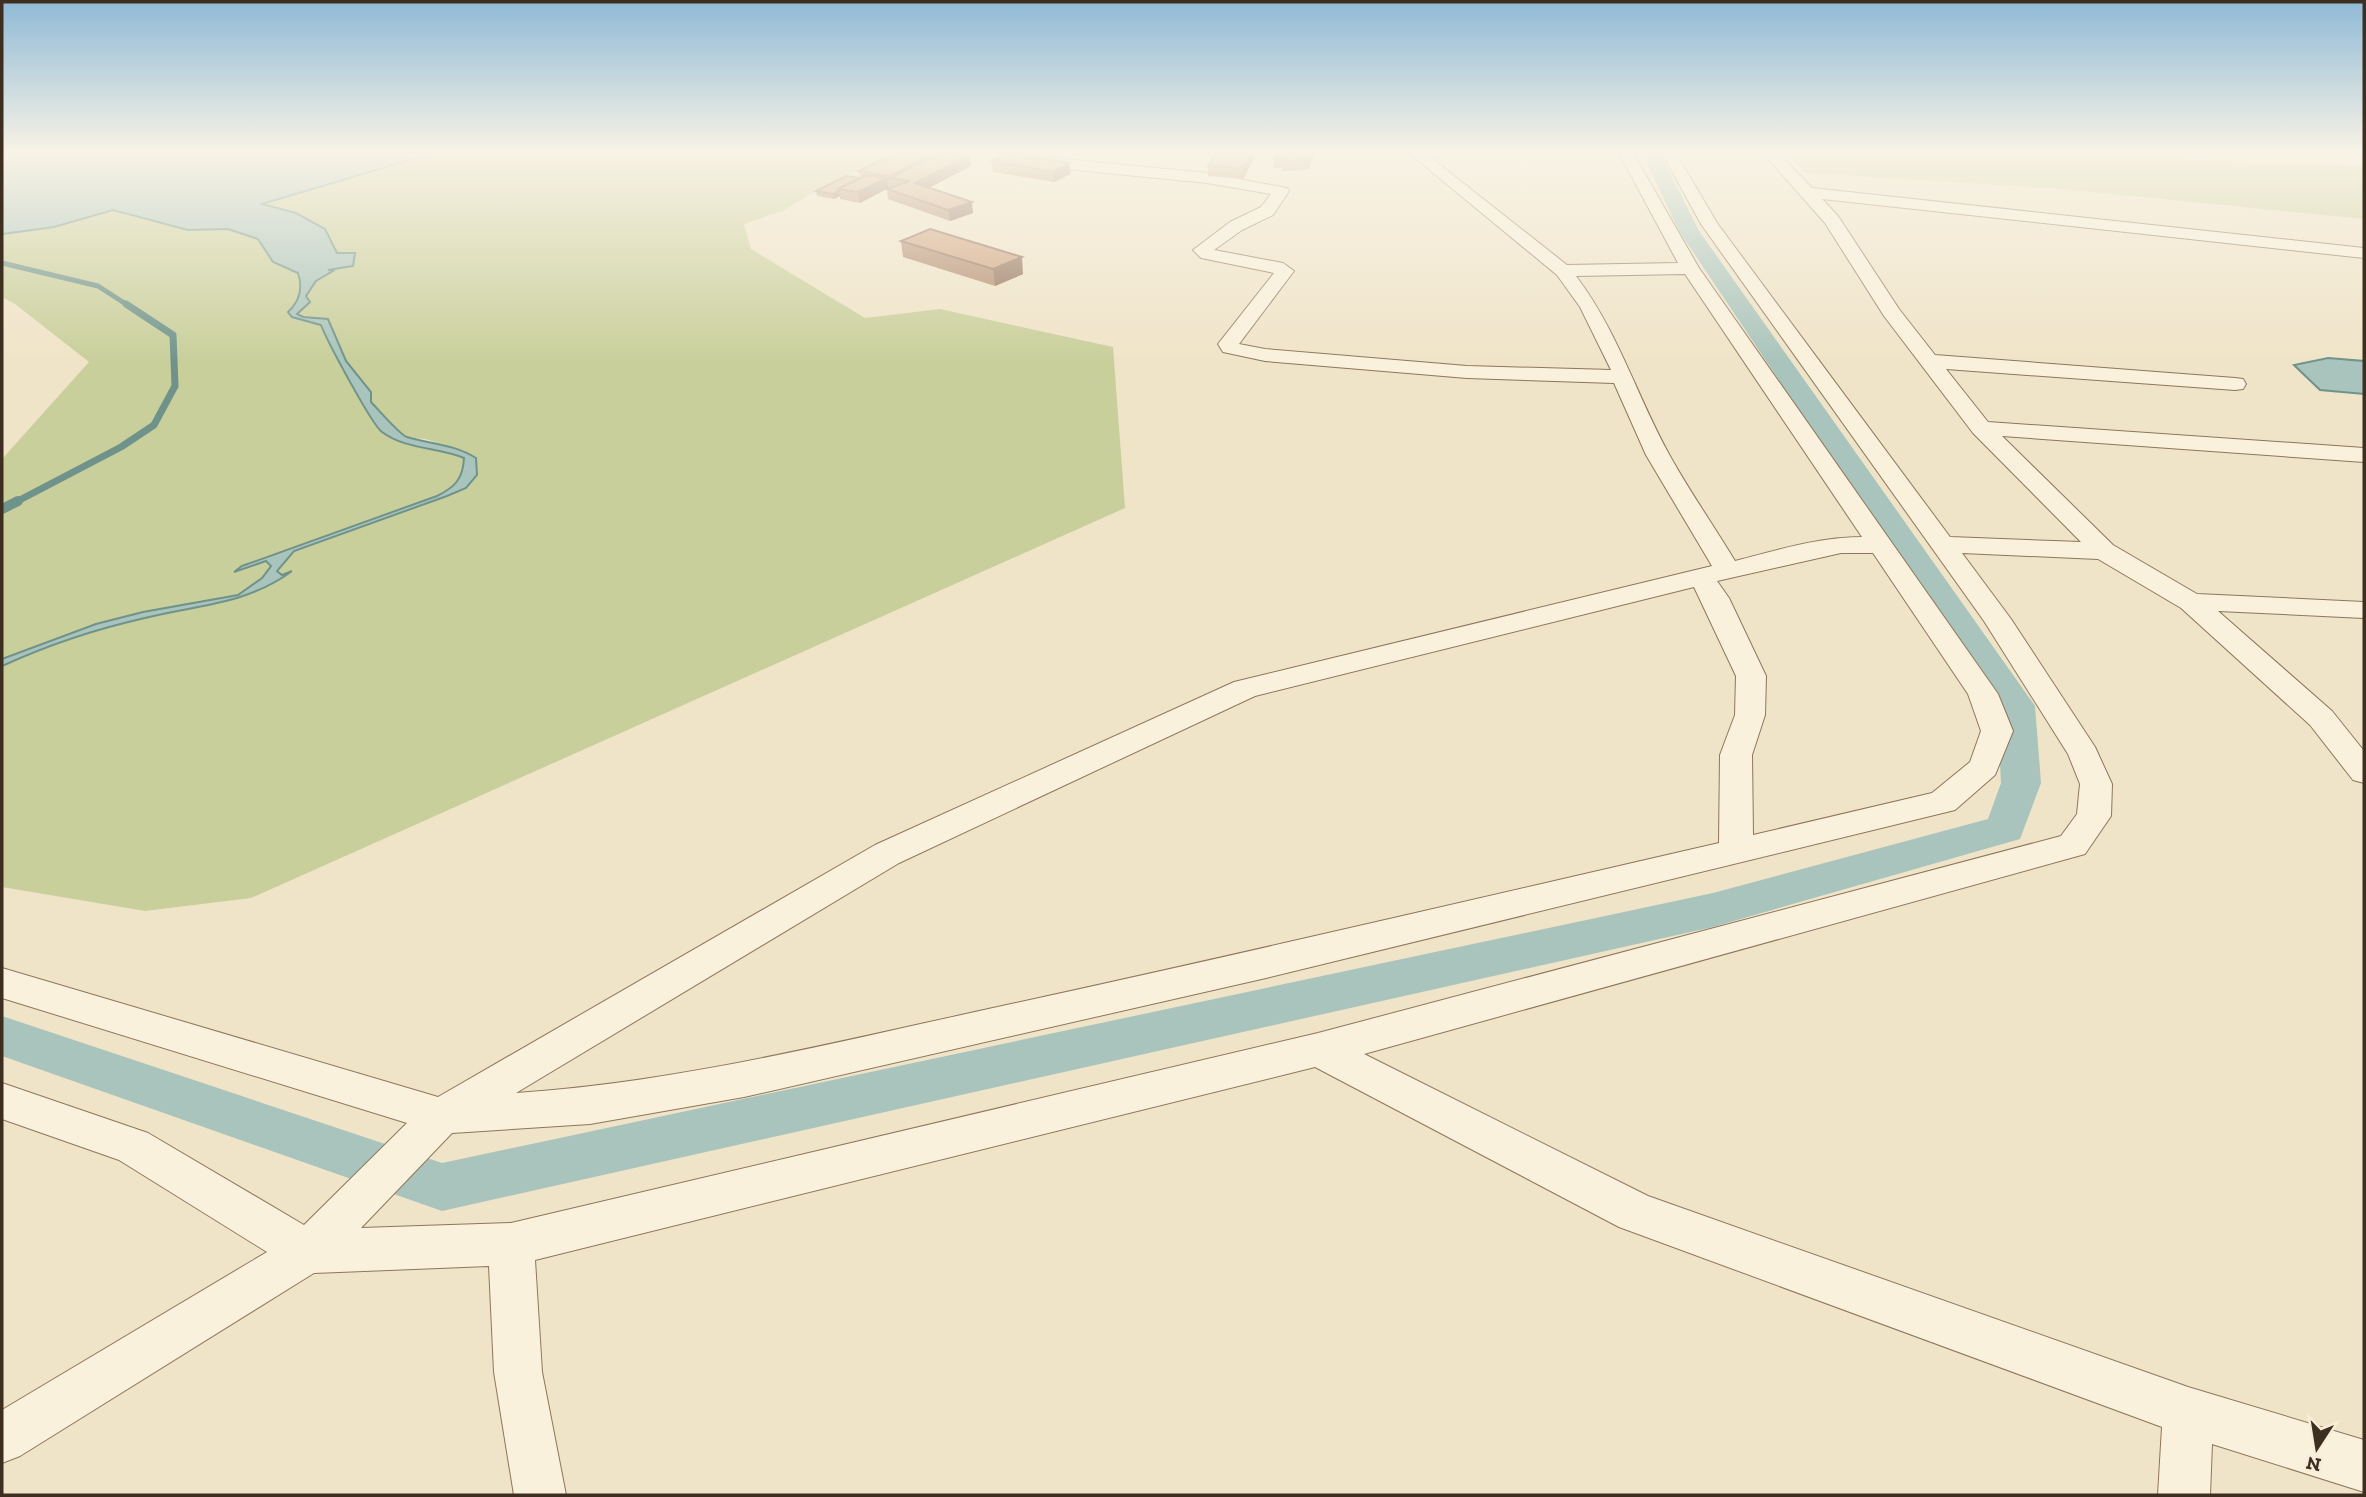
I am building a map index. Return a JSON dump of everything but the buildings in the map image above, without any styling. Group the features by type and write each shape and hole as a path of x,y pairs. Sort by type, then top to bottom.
{"street":[{"path":"1242,223 1202,250 1207,254 1286,271 1228,344 1230,348 1265,355 1467,372 1622,377"},
{"path":"1503,223 1563,271 1590,306 1714,573 1715,598 1751,676 1750,715 1736,755 1736,852"},
{"path":"2,983 442,1116 590,1106 744,1080 1266,963 1943,802 1984,767 1997,731 1983,694 1690,268 1665,223"},
{"path":"2,1101 133,1146 308,1252 511,1244 1318,1050 2073,845 2094,816 2096,784 2084,754 1997,619 1708,223"},
{"path":"1834,223 1891,312 1981,428 2104,551 2191,602 2322,718 2364,772"},
{"path":"2085,223 2364,253"},
{"path":"1563,271 1690,268"},
{"path":"1928,361 2235,384"},
{"path":"1981,428 2364,455"},
{"path":"1942,544 2104,551"},
{"path":"2,1438 308,1252 442,1116 887,854 1245,689 1714,573 1842,545 1880,545"},
{"path":"2191,602 2364,610"},
{"path":"1318,1050 1635,1212 2188,1412 2364,1466"},
{"path":"511,1244 518,1372 540,1495"},
{"path":"2184,1495 2188,1412"}],"green space":[{"path":"68,223 161,223 188,230 228,229 258,239 273,262 298,273 299,295 288,313 321,325 349,382 376,426 391,438 412,446 464,458 460,477 449,489 437,496 242,566 266,560 271,566 262,578 238,595 143,612 96,624 2,659 2,459 89,362 15,304 2,297 2,234"},
{"path":"314,223 747,223 744,224 751,249 865,318 940,309 1113,347 1125,508 251,898 145,911 2,887 2,666 97,630 258,591 289,573 282,575 277,571 294,551 466,488 475,458 465,451 425,439 404,437 371,402 355,371 346,361 328,319 297,314 309,303 305,296 316,281 327,276 322,271 337,253 325,229"}],"water":[{"path":"2,223 68,223 54,227 2,234"},
{"path":"161,223 314,223 325,229 337,253 355,253 353,266 328,270 333,271 316,281 306,296 310,302 297,314 328,319 346,361 371,392 371,402 399,432 407,437 468,453 476,458 477,475 466,488 447,496 294,551 277,571 282,575 292,571 258,590 222,602 90,632 2,666 2,659 96,624 143,612 238,595 262,578 271,566 266,561 234,572 242,566 437,496 449,489 462,472 464,458 401,442 382,432 377,426 340,364 321,325 292,317 288,312 299,294 298,273 273,262 258,239 228,229 188,230"},
{"path":"2328,358 2364,361 2364,394 2320,390 2294,365"}],"waterway":[{"path":"2,1036 442,1187 1713,910 2005,829 2021,783 2016,706 1685,223"},
{"path":"2,263 98,286 129,306"},
{"path":"14,503 121,447 154,425 175,386 173,335 126,304"},
{"path":"14,503 18,501"},
{"path":"2,509 14,503"}]}
